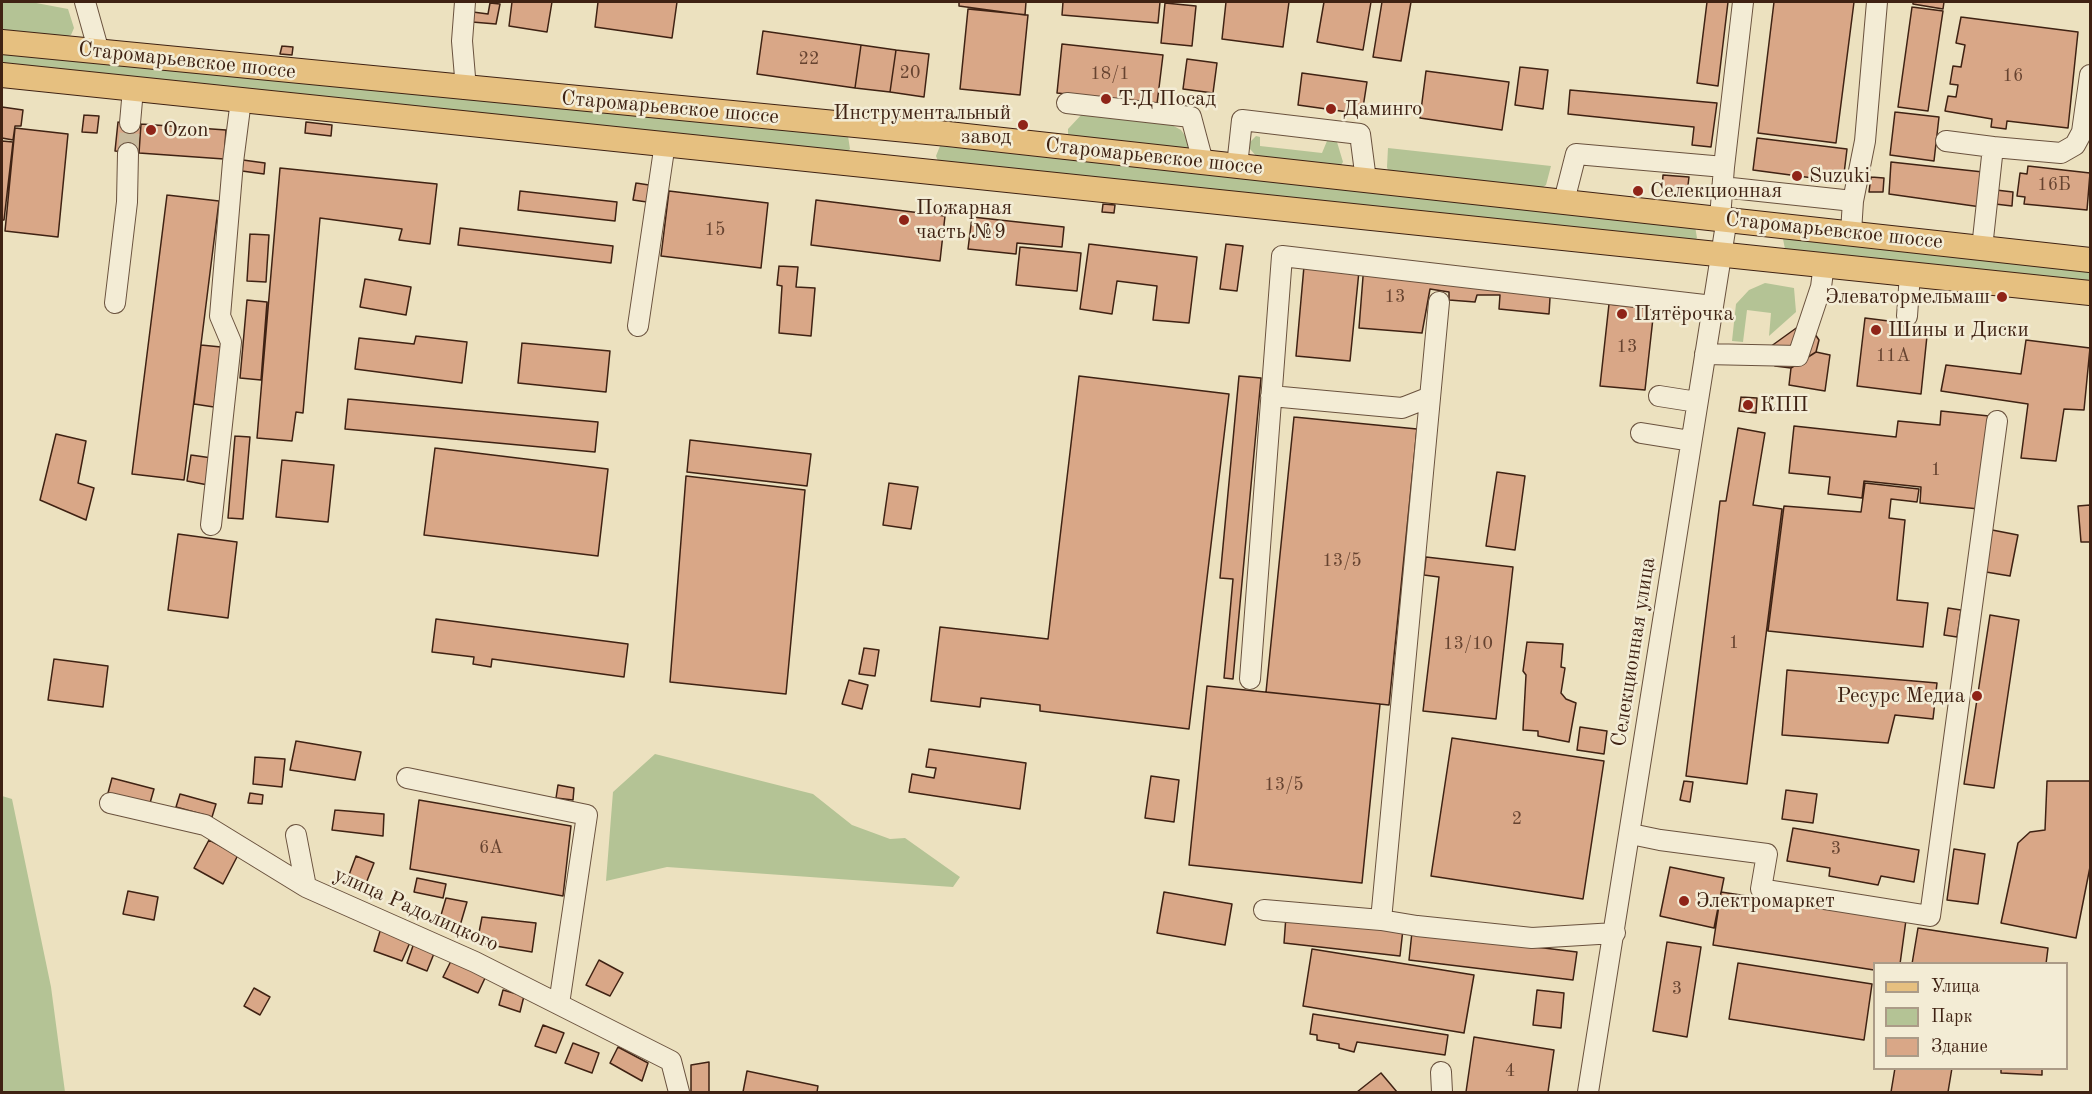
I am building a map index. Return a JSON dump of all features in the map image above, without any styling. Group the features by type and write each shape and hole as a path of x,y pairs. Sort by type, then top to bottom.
{"main road":[{"name":"Старомарьевское шоссе","path":"2,42 466,89 906,130 2091,260"},
{"name":"Старомарьевское шоссе","path":"2,75 2091,293"},
{"path":"903,168 906,130"}],"street":[{"path":"85,2 99,52"},
{"path":"465,2 462,41 466,89"},
{"name":"Селекционная улица","path":"1588,1092 1722,256 1723,177 1743,2"},
{"path":"1851,232 1853,201 1865,141 1877,2"},
{"path":"1946,141 2061,153 2075,145 2082,132 2091,75"},
{"path":"130,123 133,89"},
{"path":"211,525 231,342 220,316 233,162 241,100"},
{"path":"1067,103 1191,117 1203,162"},
{"path":"1237,166 1242,120 1360,134 1366,180"},
{"path":"638,326 665,143"},
{"path":"1983,248 1993,147"},
{"path":"115,303 127,202 128,153"},
{"path":"1564,201 1576,154 1723,177 1853,201"},
{"path":"1250,679 1282,256 1713,306"},
{"path":"1705,354 1798,356 1821,287 1824,264"},
{"path":"1907,316 1910,274"},
{"path":"1381,920 1439,302"},
{"path":"1271,396 1402,408 1430,397"},
{"path":"1659,396 1697,402"},
{"path":"1631,834 1767,854 1761,889 1930,916 1997,421"},
{"path":"1641,434 1691,441"},
{"path":"407,778 587,815 559,1004"},
{"name":"улица Радолицкого","path":"110,803 205,825 306,887 475,962 559,1004 671,1061 679,1092"},
{"path":"296,835 306,887"},
{"path":"1264,910 1381,920 1532,938 1615,933"},
{"path":"1441,1072 1442,1092"}],"green space":[{"path":"2,2 31,2 68,9 74,28 71,35 62,38 2,31"},
{"path":"2,50 848,136 850,149 847,152 2,66"},
{"path":"1083,113 1170,124 1181,130 1189,141 1190,150 1068,137 1068,129"},
{"path":"1256,136 1260,137 1260,146 1322,153 1327,141 1337,142 1343,162 1341,165 1257,157 1250,149 1250,142"},
{"path":"940,146 1695,226 1697,238 1694,241 938,161 936,156"},
{"path":"1388,148 1551,166 1546,185 1539,190 1389,174"},
{"path":"1786,236 2090,270 2090,283 1785,249 1783,239"},
{"path":"1765,283 1794,288 1796,312 1769,336 1771,313 1747,310 1743,342 1732,341 1736,304 1749,290"},
{"path":"655,754 813,794 852,825 890,839 905,838 960,877 953,887 667,867 606,881 613,792"},
{"path":"2,796 12,799 51,987 65,1092 2,1092"}],"building":[{"path":"512,2 552,2 547,32 509,26"},
{"path":"598,2 677,2 672,38 595,27"},
{"path":"959,2 1026,2 1025,15 959,6"},
{"path":"1063,2 1160,2 1158,23 1062,15"},
{"path":"1226,2 1289,2 1283,47 1222,39"},
{"path":"1324,2 1371,2 1363,50 1317,42"},
{"path":"1382,2 1411,2 1401,61 1373,57"},
{"path":"1707,2 1728,2 1718,86 1697,83"},
{"path":"1774,2 1854,2 1836,143 1758,133"},
{"path":"1913,2 1944,2 1943,9 1913,4"},
{"path":"490,3 500,4 496,24 472,22 473,12 488,14"},
{"path":"1165,3 1196,6 1192,46 1161,43"},
{"path":"1912,7 1943,11 1928,111 1898,107"},
{"path":"968,9 1028,15 1020,95 960,89"},
{"path":"1961,17 2078,32 2068,128 2007,121 2006,129 1991,127 1992,119 1945,111 1948,96 1956,97 1958,85 1950,84 1953,66 1961,67 1965,45 1956,43"},
{"path":"763,31 861,45 855,88 757,74"},
{"path":"1062,44 1163,55 1157,104 1057,93"},
{"path":"861,45 896,50 890,92 855,88"},
{"path":"282,46 293,47 292,55 280,54"},
{"path":"896,50 929,54 924,97 890,92"},
{"path":"1187,59 1217,63 1213,93 1183,89"},
{"path":"1520,67 1548,70 1543,109 1515,105"},
{"path":"1426,71 1509,82 1502,130 1420,118"},
{"path":"1302,73 1367,82 1362,114 1298,105"},
{"path":"1570,90 1717,103 1711,147 1692,145 1694,127 1568,114"},
{"path":"2,107 23,110 21,126 15,126 13,140 2,138"},
{"path":"1895,112 1939,117 1934,161 1890,155"},
{"path":"84,115 99,116 97,133 82,132"},
{"path":"118,122 141,124 139,153 115,151"},
{"path":"306,122 332,125 331,136 305,133"},
{"path":"141,124 226,130 224,159 139,153"},
{"path":"15,128 68,134 58,237 5,231"},
{"path":"1757,138 1847,149 1843,182 1753,170"},
{"path":"2,141 13,142 4,220 2,220"},
{"path":"243,160 265,163 264,174 242,171"},
{"path":"1891,162 1983,172 1981,207 1889,194"},
{"path":"2028,166 2090,173 2087,210 2024,204 2025,197 2017,196 2020,173 2027,174"},
{"path":"280,168 437,184 430,244 399,240 402,229 320,218 303,413 296,412 292,441 257,438"},
{"path":"1663,175 1689,177 1687,193 1662,190"},
{"path":"1871,177 1884,178 1883,192 1869,192"},
{"path":"636,183 649,185 647,202 633,200"},
{"path":"1996,190 2013,192 2012,206 1995,204"},
{"path":"520,191 617,202 615,221 518,210"},
{"path":"669,191 768,203 761,268 661,256"},
{"path":"167,195 219,201 184,480 132,474"},
{"path":"816,200 945,216 940,261 811,245"},
{"path":"1103,204 1115,205 1114,213 1102,212"},
{"path":"972,217 1064,227 1062,247 1017,243 1016,254 968,249"},
{"path":"460,228 613,246 611,263 458,245"},
{"path":"250,234 269,235 266,282 247,281"},
{"path":"1089,244 1197,257 1189,323 1153,320 1157,286 1117,281 1112,314 1080,309"},
{"path":"1226,244 1243,246 1237,291 1220,289"},
{"path":"1020,247 1081,253 1077,291 1016,285"},
{"path":"1305,255 1360,261 1350,361 1296,356"},
{"path":"1364,264 1551,282 1549,314 1499,309 1500,295 1477,295 1475,302 1449,300 1449,292 1430,289 1422,333 1359,328"},
{"path":"779,266 798,267 796,287 815,288 811,336 779,333 782,286 777,285"},
{"path":"365,279 411,287 406,315 360,307"},
{"path":"247,300 267,302 261,380 240,378"},
{"path":"1609,304 1654,309 1645,390 1600,386"},
{"path":"1865,318 1928,326 1921,394 1857,386"},
{"path":"1806,321 1819,340 1816,352 1791,368 1775,366 1763,352"},
{"path":"416,336 467,342 462,383 355,369 359,338 414,344"},
{"path":"2026,340 2090,348 2084,410 2064,409 2056,461 2021,458 2028,404 1941,391 1946,365 2021,374"},
{"path":"522,343 610,351 606,392 518,383"},
{"path":"201,345 221,347 214,407 194,404"},
{"path":"1816,352 1830,355 1825,391 1789,385 1791,368"},
{"path":"1079,376 1229,394 1189,729 1040,711 1040,705 981,698 980,707 931,701 940,627 1048,639"},
{"path":"1239,376 1261,378 1233,679 1224,678 1233,579 1220,578"},
{"name":"КПП","path":"1741,397 1757,398 1756,413 1739,411"},
{"path":"348,399 598,422 595,452 345,429"},
{"path":"1941,411 1989,416 1979,509 1920,503 1921,487 1864,481 1862,498 1828,494 1830,477 1789,473 1794,426 1896,437 1898,421 1940,425"},
{"path":"1294,417 1417,429 1389,705 1266,692"},
{"path":"1738,428 1765,433 1753,505 1782,509 1747,784 1686,776 1720,501 1726,501"},
{"path":"56,434 86,441 78,483 94,488 86,520 40,500"},
{"path":"235,436 250,437 243,519 228,518"},
{"path":"690,440 811,454 807,486 687,472"},
{"path":"435,448 608,469 598,556 424,535"},
{"path":"191,455 212,458 208,485 187,481"},
{"path":"282,460 334,465 328,522 276,517"},
{"path":"1497,472 1525,476 1515,550 1486,546"},
{"path":"686,476 805,490 786,694 670,682"},
{"path":"889,483 918,487 911,529 883,525"},
{"path":"1865,483 1919,489 1917,502 1891,499 1889,518 1905,520 1897,600 1928,603 1923,647 1768,631 1784,506 1861,512"},
{"path":"2090,505 2090,542 2081,542 2078,506"},
{"path":"1987,529 2018,535 2010,576 1980,571"},
{"path":"178,534 237,542 228,618 168,610"},
{"path":"1426,557 1513,567 1496,719 1423,711 1439,577 1424,575"},
{"path":"1948,608 1961,610 1957,637 1944,635"},
{"path":"1990,615 2019,620 1994,788 1964,784"},
{"path":"436,619 628,644 624,677 492,659 491,667 473,664 474,657 432,652"},
{"path":"1527,642 1563,644 1561,667 1565,668 1561,693 1566,699 1576,703 1569,742 1538,736 1538,731 1523,730 1526,675 1523,671"},
{"path":"864,648 879,650 875,676 859,674"},
{"path":"54,659 108,666 103,707 48,700"},
{"path":"1787,670 1937,683 1933,719 1895,715 1888,743 1782,735"},
{"path":"849,680 868,685 862,709 842,704"},
{"path":"1207,686 1380,704 1362,883 1189,865"},
{"path":"1580,727 1607,731 1604,754 1577,750"},
{"path":"1452,738 1604,761 1583,899 1431,876"},
{"path":"296,741 361,752 355,780 290,770"},
{"path":"929,749 1026,763 1020,809 909,792 912,774 934,778 936,768 926,767"},
{"path":"255,757 285,759 282,787 253,784"},
{"path":"1151,776 1179,780 1174,822 1145,818"},
{"path":"112,778 154,789 150,803 108,793"},
{"path":"1684,781 1693,782 1690,802 1680,800"},
{"path":"2047,781 2090,781 2090,867 2076,938 2001,923 2018,843 2030,832 2045,830"},
{"path":"558,785 574,788 573,800 556,798"},
{"path":"1786,790 1817,794 1813,823 1782,819"},
{"path":"250,793 263,795 262,804 248,803"},
{"path":"180,794 216,804 212,817 176,807"},
{"path":"419,800 571,826 563,896 410,869"},
{"path":"335,810 384,814 383,836 332,830"},
{"path":"1793,828 1919,850 1914,882 1881,876 1878,885 1829,876 1830,868 1787,861"},
{"path":"209,840 238,855 223,884 194,868"},
{"path":"1954,849 1985,854 1978,904 1947,900"},
{"path":"356,856 374,863 363,891 346,883"},
{"path":"1670,867 1724,878 1714,928 1660,916"},
{"path":"417,878 446,884 443,898 414,892"},
{"path":"128,891 158,897 154,920 123,914"},
{"path":"1164,892 1232,904 1225,945 1157,933"},
{"path":"1721,892 1906,920 1900,962 1873,962 1873,970 1713,945"},
{"path":"446,898 467,902 459,929 439,922"},
{"path":"1286,916 1403,929 1400,956 1284,943"},
{"path":"482,917 536,923 532,952 477,943"},
{"path":"381,928 411,940 402,961 374,951"},
{"path":"1918,928 2048,948 2046,962 1912,962"},
{"path":"1412,932 1577,952 1573,980 1409,960"},
{"path":"1667,942 1701,947 1687,1037 1653,1031"},
{"path":"414,943 435,951 427,971 407,963"},
{"path":"1312,949 1474,975 1464,1033 1303,1006"},
{"path":"452,959 486,976 478,993 443,977"},
{"path":"599,960 623,973 610,996 586,985"},
{"path":"1738,963 1872,984 1864,1040 1729,1019"},
{"path":"254,988 270,997 260,1015 244,1006"},
{"path":"503,990 524,996 520,1012 499,1005"},
{"path":"1537,990 1564,993 1561,1028 1533,1025"},
{"path":"1313,1014 1448,1035 1445,1055 1357,1042 1354,1052 1339,1048 1339,1044 1317,1040 1317,1035 1310,1034"},
{"path":"543,1025 564,1033 556,1053 535,1046"},
{"path":"1474,1037 1554,1050 1548,1092 1466,1092"},
{"path":"573,1043 599,1053 592,1073 565,1063"},
{"path":"618,1047 648,1063 642,1081 610,1063"},
{"path":"709,1062 709,1092 691,1092 691,1065"},
{"path":"1895,1070 1952,1070 1948,1092 1891,1092"},
{"path":"2001,1070 2042,1070 2042,1075 2001,1073"},
{"path":"747,1071 818,1086 817,1092 743,1092"},
{"path":"1381,1073 1397,1092 1357,1092"}],"tunnel":[{"path":"128,153 130,123"}],"place":[{"name":"Т.Д Посад","path":"1106,99"},
{"name":"Даминго","path":"1331,109"},
{"name":"Инструментальный завод","path":"1023,125"},
{"name":"Ozon","path":"151,130"},
{"name":"Suzuki","path":"1797,176"},
{"name":"Селекционная","path":"1638,191"},
{"name":"Пожарная часть №9","path":"904,220"},
{"name":"Элеватормельмаш","path":"2002,297"},
{"name":"Пятёрочка","path":"1622,314"},
{"name":"Шины и Диски","path":"1876,330"},
{"name":"КПП","path":"1748,405"},
{"name":"Ресурс Медиа","path":"1977,696"},
{"name":"Электромаркет","path":"1684,901"}]}
